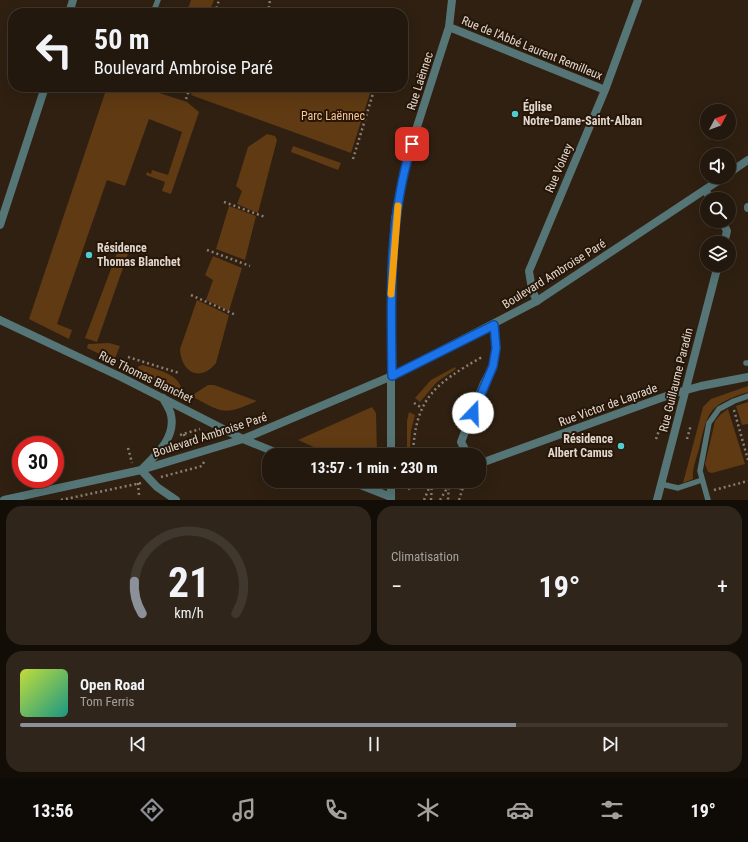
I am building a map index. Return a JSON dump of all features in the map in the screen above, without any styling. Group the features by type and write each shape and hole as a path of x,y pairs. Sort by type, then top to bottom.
{"street":[{"name":"Rue Laënnec","path":"391,448 391,284 395,219 407,158 449,27 452,0"},
{"name":"Rue Volney","path":"537,301 532,290 529,271 605,90 638,0"},
{"name":"Rue de l'Abbé Laurent Remilleux","path":"449,27 605,90"},
{"path":"0,225 43,92"},
{"path":"736,168 748,160"},
{"name":"Boulevard Ambroise Paré","path":"4,500 141,470 243,439 392,376 494,325 537,301 714,184"},
{"name":"Rue Guillaume Paradin","path":"657,500 716,272"},
{"name":"Rue Thomas Blanchet","path":"0,320 163,398 243,439 265,448"},
{"path":"464,448 461,442 484,383 493,366 496,348 494,325"},
{"name":"Rue Victor de Laprade","path":"486,461 686,390 748,377"},
{"name":"Boulevard Ambroise Paré","path":"141,470 158,452 168,438 171,414 163,398"},
{"path":"141,470 157,487 176,500"},
{"path":"367,488 391,498"}],"lane":[{"path":"708,500 700,471 709,423 719,409 748,396"},
{"path":"661,484 678,488 702,480"}],"path":[{"path":"186,99 188,92"},
{"path":"353,159 373,92"},
{"path":"224,202 265,217"},
{"path":"207,250 250,266"},
{"path":"191,295 236,315"},
{"path":"128,356 179,372"},
{"path":"413,448 414,436 422,408 436,388 447,378 482,357"},
{"path":"732,402 748,460"},
{"path":"414,403 422,408"},
{"path":"656,438 662,422 667,423"},
{"path":"687,439 691,425"},
{"path":"177,436 203,428"},
{"path":"184,434 185,442"},
{"path":"706,493 748,481"},
{"path":"424,500 429,488"},
{"path":"431,500 432,488"},
{"path":"440,500 447,488"},
{"path":"448,500 449,488"},
{"path":"459,500 462,488"}],"green space":[{"path":"191,0 214,0 211,8 188,8"},
{"path":"105,92 156,92 187,102 199,112 171,194 162,191 165,182 146,175 147,172 151,174 152,170 168,175 182,132 149,119 125,186 107,180 57,324 72,330 69,339 29,319"},
{"name":"Parc Laënnec","path":"192,92 370,92 351,153 191,95"},
{"path":"267,134 275,136 277,140 258,213 237,204 242,191 236,186 248,147"},
{"path":"293,146 341,163 338,170 291,152"},
{"path":"229,206 256,216 245,260 216,249"},
{"path":"120,245 130,248 97,342 85,338"},
{"path":"213,256 242,268 229,311 206,300 213,280 205,275"},
{"path":"197,300 229,315 216,363 210,369 198,373 192,372 184,364 180,349"},
{"path":"109,343 120,346 114,361 87,348 88,344"},
{"path":"143,365 173,377 178,381 182,393 136,371 139,366"},
{"path":"455,367 456,369 437,382 420,402 415,398 431,380"},
{"path":"208,385 214,385 257,401 237,409 223,410 210,406 191,396"},
{"path":"748,386 748,392 725,401 712,411 705,425 694,464 693,479 683,483 703,407 711,399"},
{"path":"748,402 748,424 742,425 736,406"},
{"path":"372,407 376,413 377,448 316,448 298,440"},
{"path":"728,409 745,464 712,473 708,472 705,464 715,421"},
{"path":"409,412 415,415 411,431 410,448 407,448 407,421"}],"slow traffic":[{"path":"391,294 395,219 398,206"}],"place":[{"name":"Église Notre-Dame-Saint-Alban","path":"515,114"},
{"name":"Résidence Thomas Blanchet","path":"89,255"},
{"name":"Résidence Albert Camus","path":"621,446"}],"route":[{"path":"412,144 407,158 395,219 391,284 392,376 494,325 496,348 493,366 484,383 473,413"}]}
